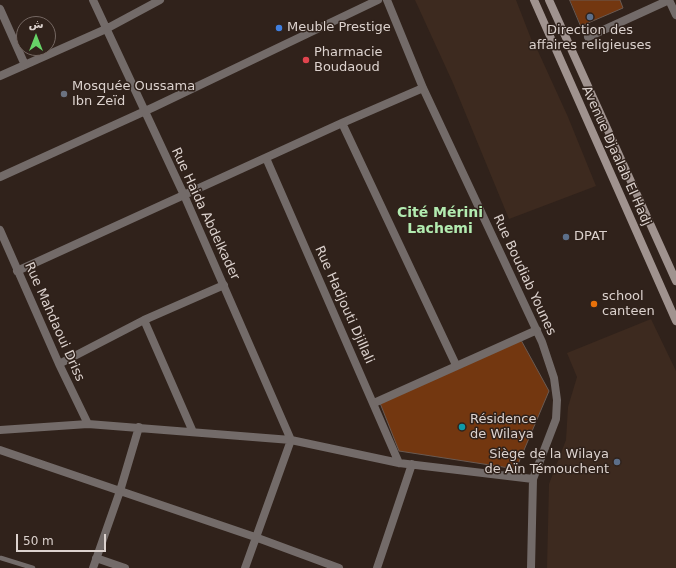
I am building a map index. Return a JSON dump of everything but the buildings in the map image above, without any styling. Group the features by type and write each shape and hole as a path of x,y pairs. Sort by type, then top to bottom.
{"main road":[{"name":"Avenue Djaalab El Hadj","path":"534,0 676,321"},
{"path":"550,0 676,281"}],"street":[{"name":"Rue Haida Abdelkader","path":"93,0 184,195 291,440"},
{"path":"0,76 106,29 160,0"},
{"path":"0,177 144,112 378,0"},
{"name":"Rue Boudiab Younes","path":"387,0 423,88 536,330 554,378 557,400 556,419 533,478"},
{"path":"588,37 669,0 676,15"},
{"path":"0,9 25,65"},
{"path":"17,271 342,123 423,88"},
{"path":"342,123 456,365"},
{"name":"Rue Hadjouti Djillali","path":"266,158 399,462"},
{"name":"Rue Mahdaoui Driss","path":"0,230 59,364 88,424"},
{"path":"59,364 144,320 224,285"},
{"path":"144,320 193,432"},
{"path":"374,403 536,330"},
{"path":"0,430 88,424 291,440 399,462 533,478 531,568"},
{"path":"93,568 120,491 140,427"},
{"path":"245,568 291,440"},
{"path":"0,450 255,537 339,568"},
{"path":"377,568 412,464"},
{"path":"96,558 125,568"}],"lane":[{"path":"1,558 18,566 33,568"}],"shaded area":[{"path":"415,0 516,0 535,49 537,49 568,117 596,186 509,219 453,83"},
{"name":"Siège de la Wilaya de Aïn Témouchent","path":"651,319 676,371 676,568 547,568 549,484 566,440 568,407 577,377 567,353"}],"place":[{"name":"Direction des affaires religieuses","path":"590,17"},
{"name":"Meuble Prestige","path":"279,28"},
{"name":"Pharmacie Boudaoud","path":"306,60"},
{"name":"Mosquée Oussama Ibn Zeïd","path":"64,94"},
{"name":"DPAT","path":"566,237"},
{"name":"school canteen","path":"594,304"},
{"name":"Résidence de Wilaya","path":"462,427"},
{"name":"Siège de la Wilaya de Aïn Témouchent","path":"617,462"}],"district":[{"name":"Cité Mérini Lachemi","path":"440,222"}]}
